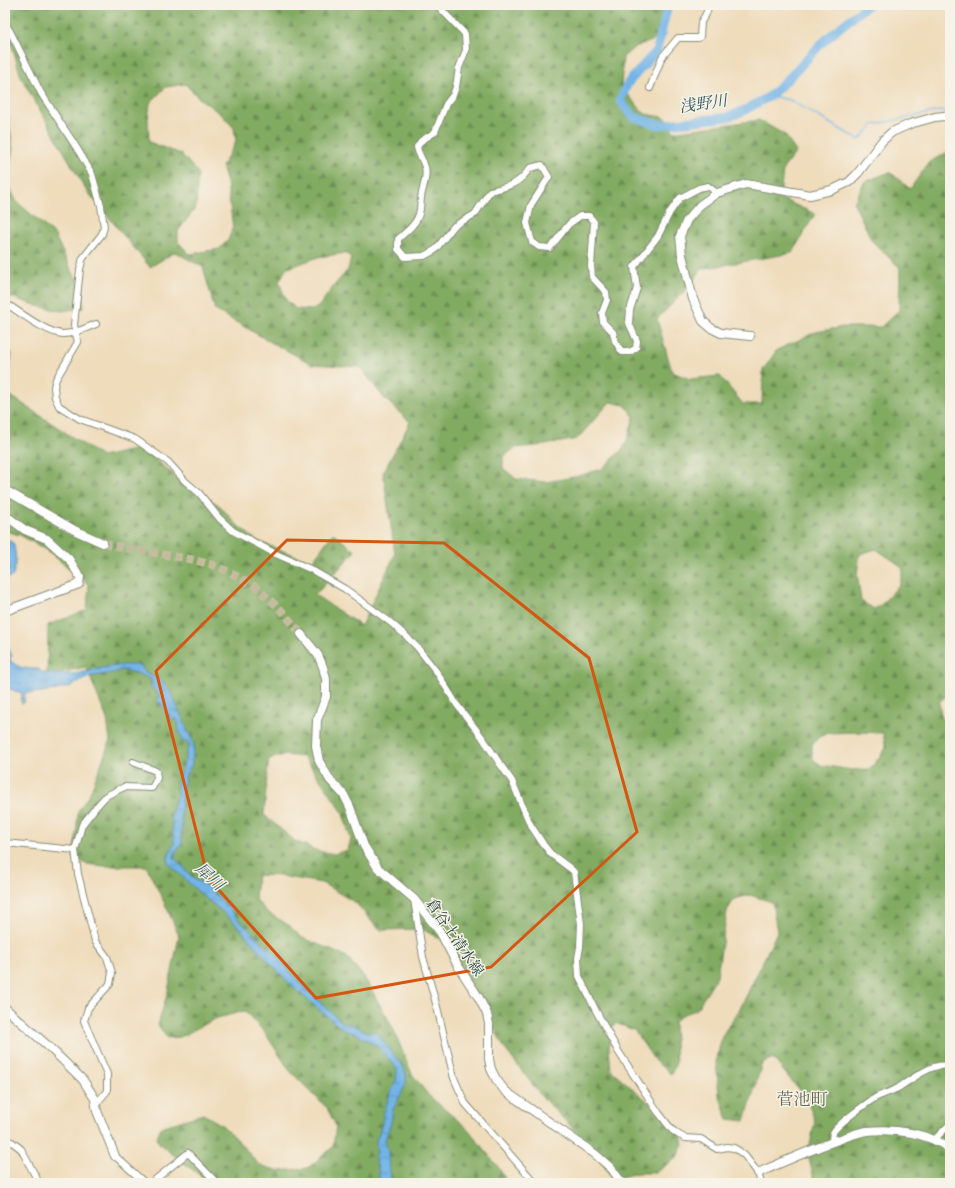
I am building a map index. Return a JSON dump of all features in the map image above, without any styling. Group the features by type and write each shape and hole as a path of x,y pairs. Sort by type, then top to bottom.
{"street":[{"path":"437,5 465,34 466,50 458,68 456,87 453,95 446,104 435,132 421,141 417,147 426,173 421,198 421,209 418,218 410,230 398,239 398,249 405,257 424,256 435,250 454,226 475,214 490,191 510,186 523,178 530,168 542,165 549,177 531,205 526,223 532,242 539,247 550,248 569,224 580,216 589,216 594,222 591,266 592,276 606,292 607,300 602,313 603,322 614,332 615,340 622,352 630,352 636,348 637,341 629,323 630,310 637,288 634,267 658,236 670,212 680,198 699,188 708,186 717,193"},
{"path":"650,88 662,57 678,38 698,38 700,36 701,22 709,5"},
{"path":"5,22 41,93 92,174 101,206 104,227 102,234 83,258 80,269 74,325 78,342 56,380 54,387 55,397 59,406 80,419 135,439 168,462 185,481 199,493 218,518 233,531 276,554 310,569 345,589 390,622 417,647 436,671 457,705 482,737 512,781 530,824 543,844 551,854 574,872 581,924 578,958 579,976 618,1051 658,1112 675,1133 685,1138 701,1139 718,1149 727,1147 734,1148 745,1156 758,1173 761,1183"},
{"path":"750,336 721,333 711,328 702,321 693,299 682,255 680,236 687,220 700,205 717,193 746,184 810,195 832,190 849,182 858,174 882,141 892,132 910,124 936,117 950,116"},
{"path":"5,303 49,330 64,334 75,332 96,324"},
{"path":"5,490 76,531 103,543"},
{"path":"5,516 25,530 47,539 69,559 80,577 79,584 5,611"},
{"name":"倉谷土清水線","path":"301,634 318,655 326,679 326,696 317,720 316,746 319,761 330,780 344,795 350,807 364,846 378,868 414,899 440,932 458,966 479,998 486,1014 488,1024 489,1059 491,1069 496,1079 505,1091 595,1154 611,1168 622,1183"},
{"path":"96,1104 107,1091 107,1074 84,1021 88,1008 110,984 112,973 107,958 95,941 78,874 76,850 82,825 106,796 124,787 152,788 156,778 156,771 133,762"},
{"path":"5,842 76,850"},
{"path":"414,899 423,957 438,1007 454,1078 466,1103 534,1183"},
{"path":"5,1008 48,1046 83,1080 95,1099 97,1111 115,1156 146,1183"},
{"path":"832,1142 833,1132 848,1117 876,1097 897,1088 929,1069 939,1066 948,1066 950,1068"},
{"path":"934,1140 950,1124"},
{"path":"758,1173 807,1151 866,1131 891,1130 926,1136 950,1149"},
{"path":"5,1142 12,1142 21,1149 39,1183"},
{"path":"151,1183 188,1153 217,1183"}],"highlighted area":[{"path":"287,540 444,543 589,658 637,832 491,967 316,998 208,878 156,671"}],"green space":[{"path":"5,5 661,5 664,18 660,38 635,47 623,57 621,87 645,114 663,117 670,121 673,132 759,120 785,135 796,152 783,169 780,198 815,214 792,253 702,269 683,293 657,319 672,372 690,379 720,376 743,404 762,404 763,370 777,350 816,332 843,327 881,327 899,310 900,268 872,241 854,203 864,182 890,172 910,189 929,162 950,151 950,693 939,702 941,715 950,738 950,1183 815,1183 808,1155 815,1121 807,1100 773,1058 762,1063 745,1121 728,1119 719,1095 716,1062 722,1036 742,1005 777,932 772,902 750,895 734,899 727,911 717,976 696,1010 684,1014 674,1021 676,1063 671,1074 655,1061 634,1030 615,1023 610,1031 609,1048 611,1070 680,1128 683,1145 677,1157 655,1173 637,1173 613,1179 595,1151 542,1097 505,1049 446,942 422,929 381,930 356,903 322,883 281,876 257,875 255,899 267,912 290,926 301,937 347,957 364,977 393,1028 412,1074 429,1096 468,1129 498,1167 508,1183 210,1183 162,1146 156,1139 161,1127 203,1114 222,1125 244,1147 259,1165 280,1171 308,1168 333,1147 336,1126 327,1108 290,1071 265,1033 245,1011 217,1018 180,1037 167,1038 158,1025 168,991 179,936 146,866 104,866 86,864 73,856 78,811 90,793 110,741 107,719 86,667 47,677 48,625 87,610 89,585 47,550 20,535 5,531 5,392 102,457 142,448 175,476 220,506 235,523 257,541 312,562 333,533 355,551 315,595 361,626 395,554 383,473 410,422 384,398 360,367 312,364 215,310 203,267 175,252 150,267 86,190 21,77 7,29","holes":["185,84 199,98 222,115 234,128 236,142 222,166 227,183 233,228 228,240 219,249 190,254 178,242 178,231 196,207 198,173 181,154 149,142 148,120 150,103 166,87","346,253 351,258 348,270 319,306 313,310 296,309 286,300 279,282 286,269 318,257","610,402 625,405 634,417 623,449 602,469 574,477 546,482 516,479 503,468 503,457 515,448 545,445 577,439","876,549 903,569 900,584 882,604 874,609 861,601 857,573 860,554","825,733 883,733 886,748 870,769 852,770 821,765 812,758 812,744","285,755 304,757 342,811 351,839 348,850 334,854 318,851 295,841 264,815 269,759"]},
{"path":"5,111 8,114 13,149 6,181 17,202 54,234 83,290 83,308 61,311 38,306 5,295"},
{"path":"5,345 12,354 5,392"}],"water":[{"path":"5,537 14,544 16,561 13,576 5,579 5,572 9,570 7,563 5,567"},
{"path":"5,641 12,656 10,657 11,662 21,667 28,669 39,669 41,672 53,674 76,674 101,668 123,665 141,665 144,671 160,680 170,691 194,744 192,764 185,777 182,796 182,844 175,853 174,858 194,879 207,886 239,920 278,957 307,990 343,1023 354,1025 367,1032 376,1032 404,1068 406,1084 393,1110 391,1123 385,1140 388,1151 389,1173 393,1183 379,1183 379,1173 375,1158 377,1153 376,1141 389,1097 396,1080 397,1072 395,1066 377,1046 354,1033 341,1028 291,985 237,925 205,898 169,864 168,858 174,843 171,814 177,795 177,782 188,747 190,745 188,742 183,742 176,718 171,720 169,714 157,700 159,695 151,686 151,679 136,673 120,670 113,673 89,677 69,687 34,693 25,693 24,703 21,703 22,693 5,686"}],"waterway":[{"name":"浅野川","path":"668,5 657,50 628,83 620,100 634,117 658,125 728,117 745,110 770,96 821,44 868,5"},
{"path":"770,96 790,100 859,140 873,125 939,111 950,112"}],"tunnel":[{"path":"103,543 190,559 210,564 227,571 256,587 283,612 301,634"}],"district":[{"name":"菅池町","path":"802,1099"}],"water label":[{"name":"犀川","path":"210,876"}]}
